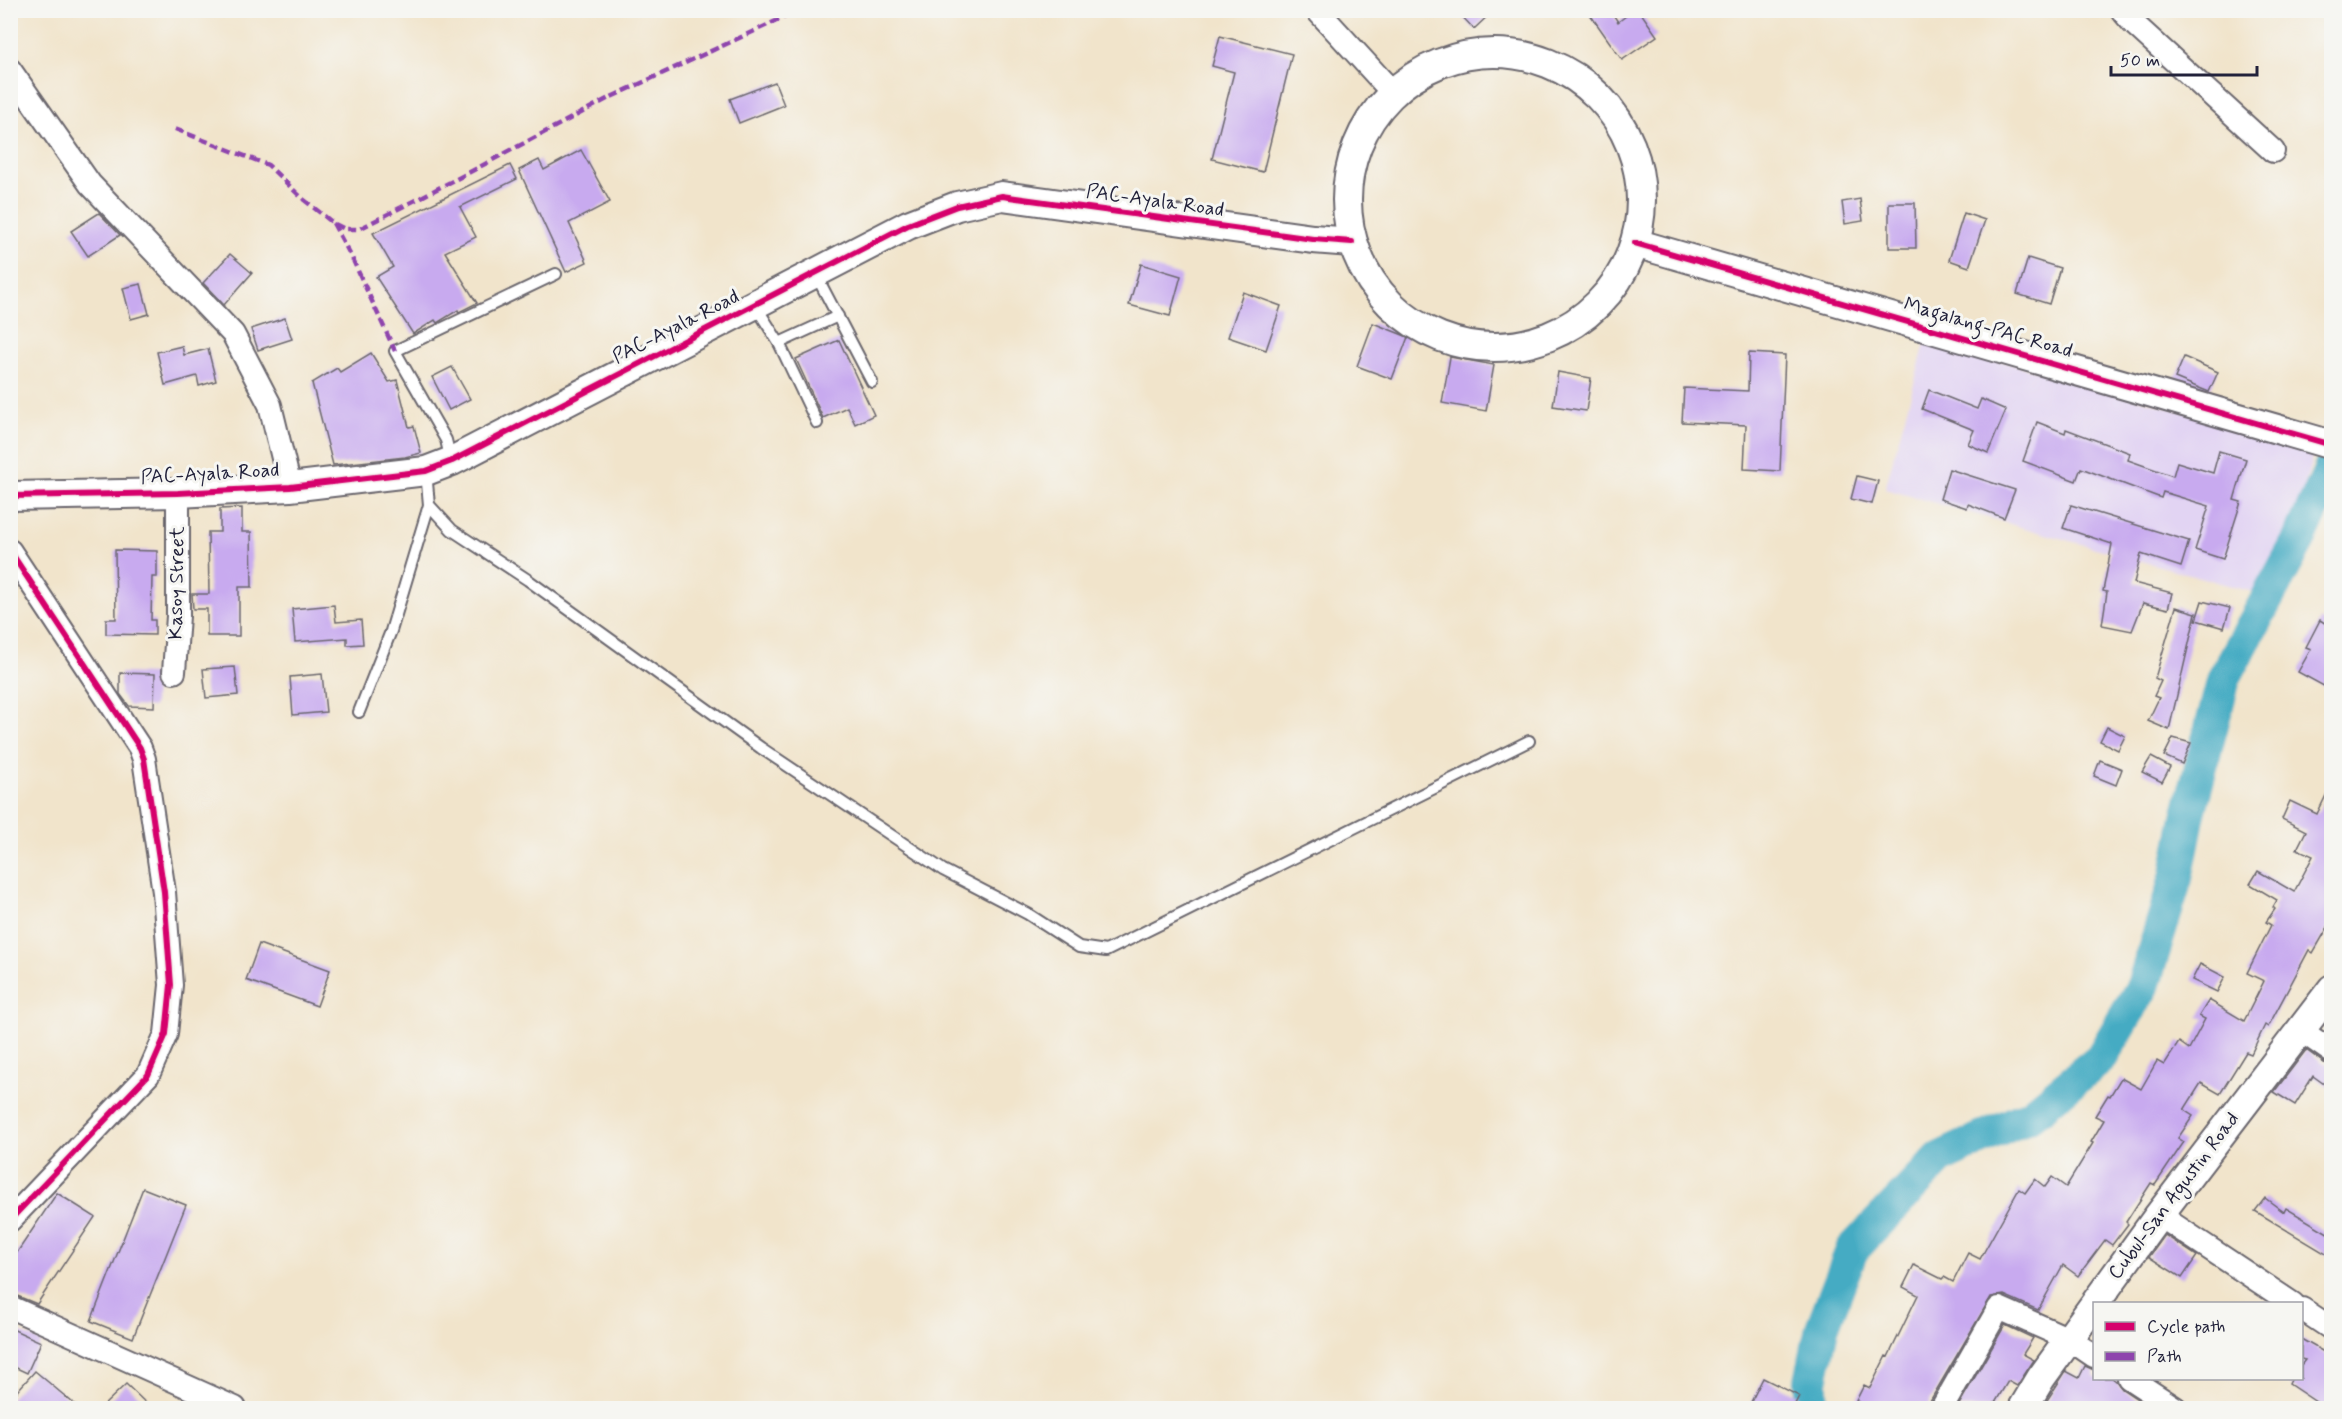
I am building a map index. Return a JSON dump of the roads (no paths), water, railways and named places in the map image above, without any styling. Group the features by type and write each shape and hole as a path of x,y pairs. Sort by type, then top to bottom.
{"street":[{"path":"1317,10 1392,92"},
{"path":"2122,10 2134,24 2273,151"},
{"path":"1478,53 1527,56 1571,75 1608,106 1632,148 1642,196 1635,243 1615,285 1582,319 1540,340 1494,348 1447,340 1405,318 1372,285 1352,242 1346,188 1360,136 1392,92 1432,66 1478,53"},
{"path":"10,70 90,184 233,334 270,405 290,486"},
{"name":"PAC-Ayala Road","path":"10,496 178,493 290,486 439,466 917,221 957,206 1002,196 1301,238 1352,242"},
{"name":"Magalang-PAC Road","path":"1635,243 2331,445"},
{"name":"Kasoy Street","path":"174,672 178,616 178,493"},
{"path":"10,551 140,748 144,759 164,892 171,986 166,1034 148,1075 10,1220"},
{"name":"Cubul-San Agustin Road","path":"2096,1302 2331,989"},
{"path":"2299,1029 2331,1052"},
{"path":"2159,1215 2290,1302"},
{"name":"Cubul-San Agustin Road","path":"2023,1408 2041,1378 2093,1306"},
{"path":"10,1307 235,1408"},
{"path":"1942,1408 1999,1308 2069,1339 2093,1355"},
{"path":"2303,1310 2331,1329"},
{"path":"2132,1380 2175,1408"}],"lane":[{"path":"816,273 872,382"},
{"path":"359,712 391,631 429,506 446,440 395,351 556,274"},
{"path":"755,304 778,343 817,423"},
{"path":"778,343 838,316"},
{"path":"429,506 452,530 528,580 761,748 943,870 1028,914 1079,947 1106,951 1529,741"}],"waterway":[{"path":"1811,1408 1811,1381 1822,1328 1852,1250 1940,1158 2031,1115 2101,1058 2143,986 2176,878 2189,813 2224,678 2299,540 2332,466"}]}
